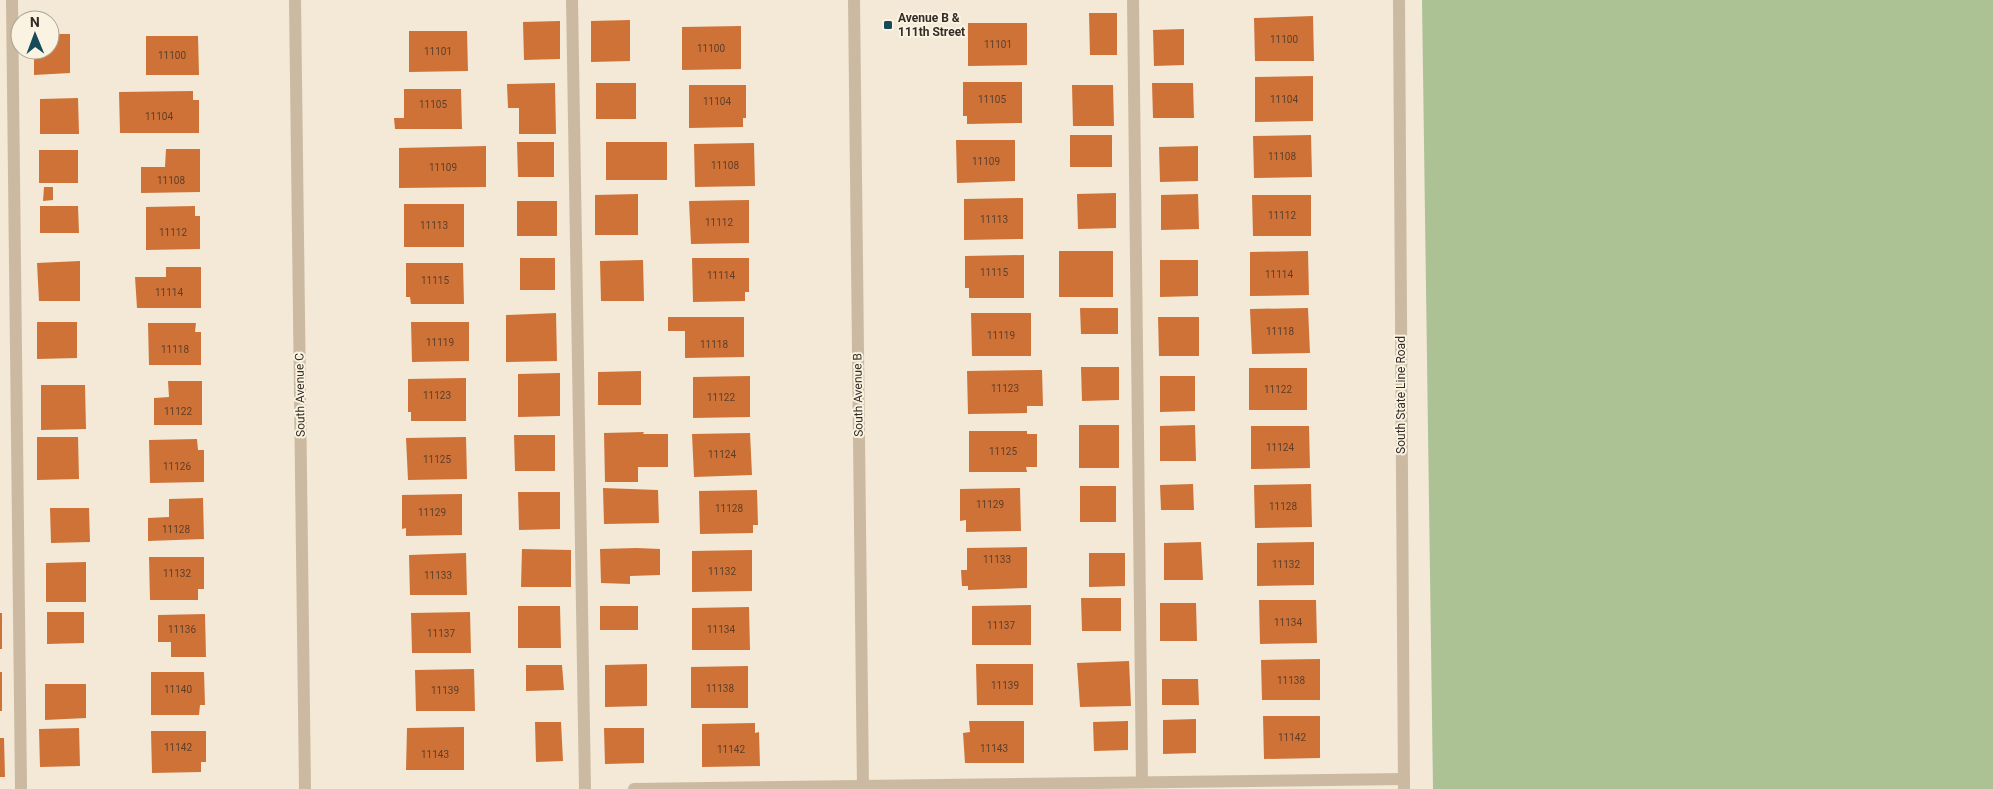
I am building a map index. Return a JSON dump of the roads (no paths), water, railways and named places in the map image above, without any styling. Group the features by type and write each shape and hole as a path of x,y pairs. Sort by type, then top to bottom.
{"street":[{"path":"12,0 21,789"},
{"name":"South Avenue C","path":"295,0 305,789"},
{"path":"572,0 585,789"},
{"name":"South Avenue B","path":"854,0 862,788"},
{"path":"1134,0 1142,782"},
{"name":"South State Line Road","path":"1399,0 1404,784"},
{"path":"634,789 862,788 1142,782 1404,784"}],"place":[{"name":"Avenue B & 111th Street","path":"888,25"}]}
